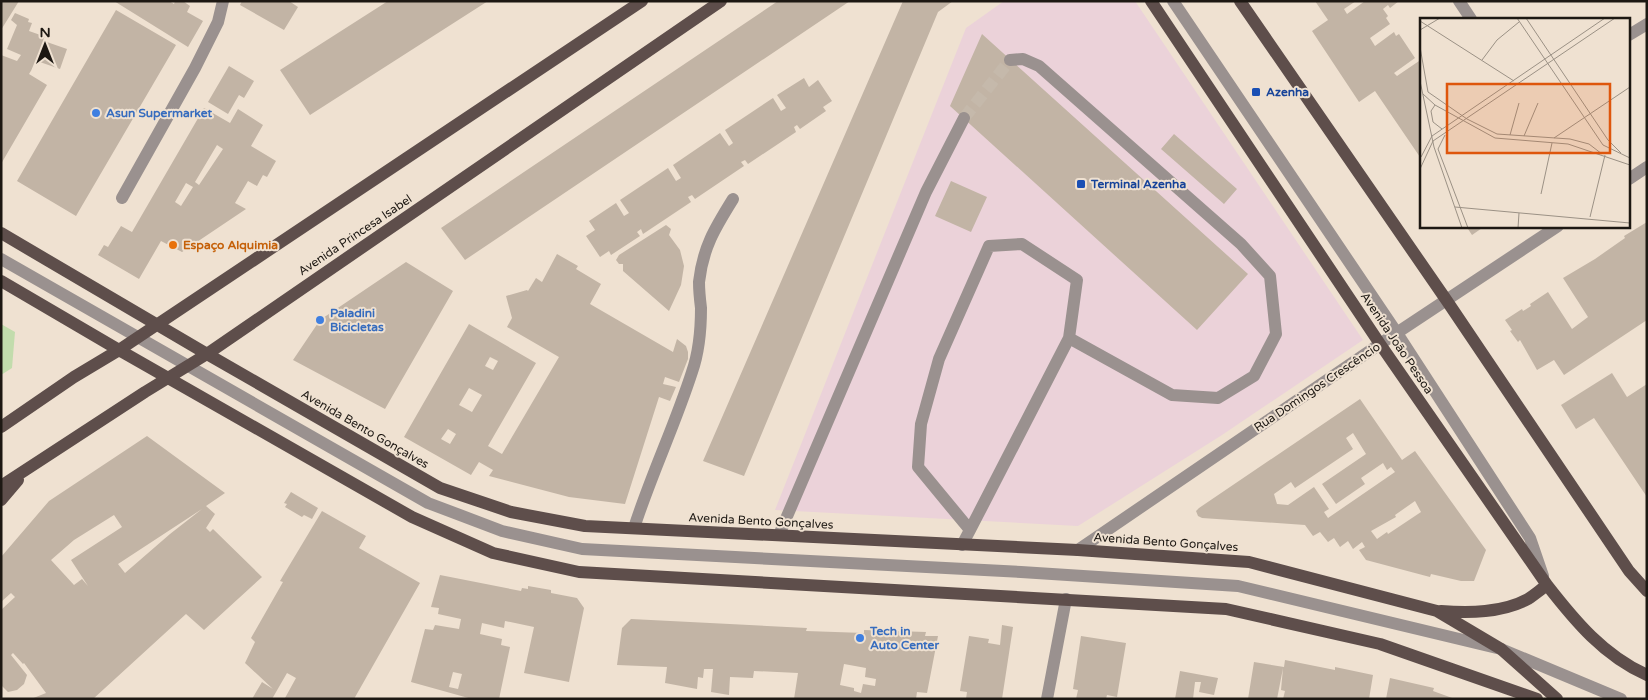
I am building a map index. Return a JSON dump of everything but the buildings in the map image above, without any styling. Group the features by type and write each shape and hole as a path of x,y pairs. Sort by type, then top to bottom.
{"main road":[{"path":"1,427 642,1"},
{"name":"Avenida Princesa Isabel","path":"1,486 207,354 721,1"},
{"name":"Avenida João Pessoa","path":"1151,1 1380,344 1547,585 1577,623 1605,650 1635,670 1647,675"},
{"path":"1240,1 1629,571 1647,591"},
{"name":"Avenida Bento Gonçalves","path":"1,233 440,488 511,512 585,526 1078,550 1249,562 1437,611 1501,649 1557,699"},
{"path":"1,281 412,517 493,553 579,572 1226,609 1380,644 1536,699"},
{"path":"1,500 26,470"},
{"path":"1437,611 1464,612 1498,609 1527,599 1547,585"}],"street":[{"path":"122,198 195,68 218,22 223,1"},
{"path":"1173,1 1397,333 1530,538 1547,585"},
{"path":"1459,1 1470,18"},
{"path":"1630,34 1647,24"},
{"path":"1010,60 1023,59 1039,66 1241,244 1270,276 1276,334 1254,376 1218,398 1172,395 1069,338"},
{"path":"779,535 926,192 964,118"},
{"path":"1630,178 1647,167"},
{"path":"634,528 692,371 700,339 701,310 699,284 702,261 712,232 734,199"},
{"name":"Rua Domingos Crescêncio","path":"1078,550 1380,344 1555,228"},
{"path":"962,545 970,530 1069,338 1077,280 1022,244 989,246 939,359 921,424 918,467 970,530"},
{"path":"1,258 428,503 502,531 582,548 1238,586 1501,649 1621,699"},
{"path":"1047,699 1066,599"}],"shaded area":[{"name":"Terminal Azenha","path":"1004,1 1135,1 1363,340 1222,435 1078,526 775,510 966,28"}],"green space":[{"path":"1,324 15,332 12,368 1,375"}],"tunnel":[{"path":"964,118 1010,60"}],"place":[{"name":"Azenha","path":"1256,92"},
{"name":"Asun Supermarket","path":"96,113"},
{"name":"Terminal Azenha","path":"1081,184"},
{"name":"Espaço Alquimia","path":"173,245"},
{"name":"Paladini Bicicletas","path":"320,320"},
{"name":"Tech in Auto Center","path":"860,638"}]}
